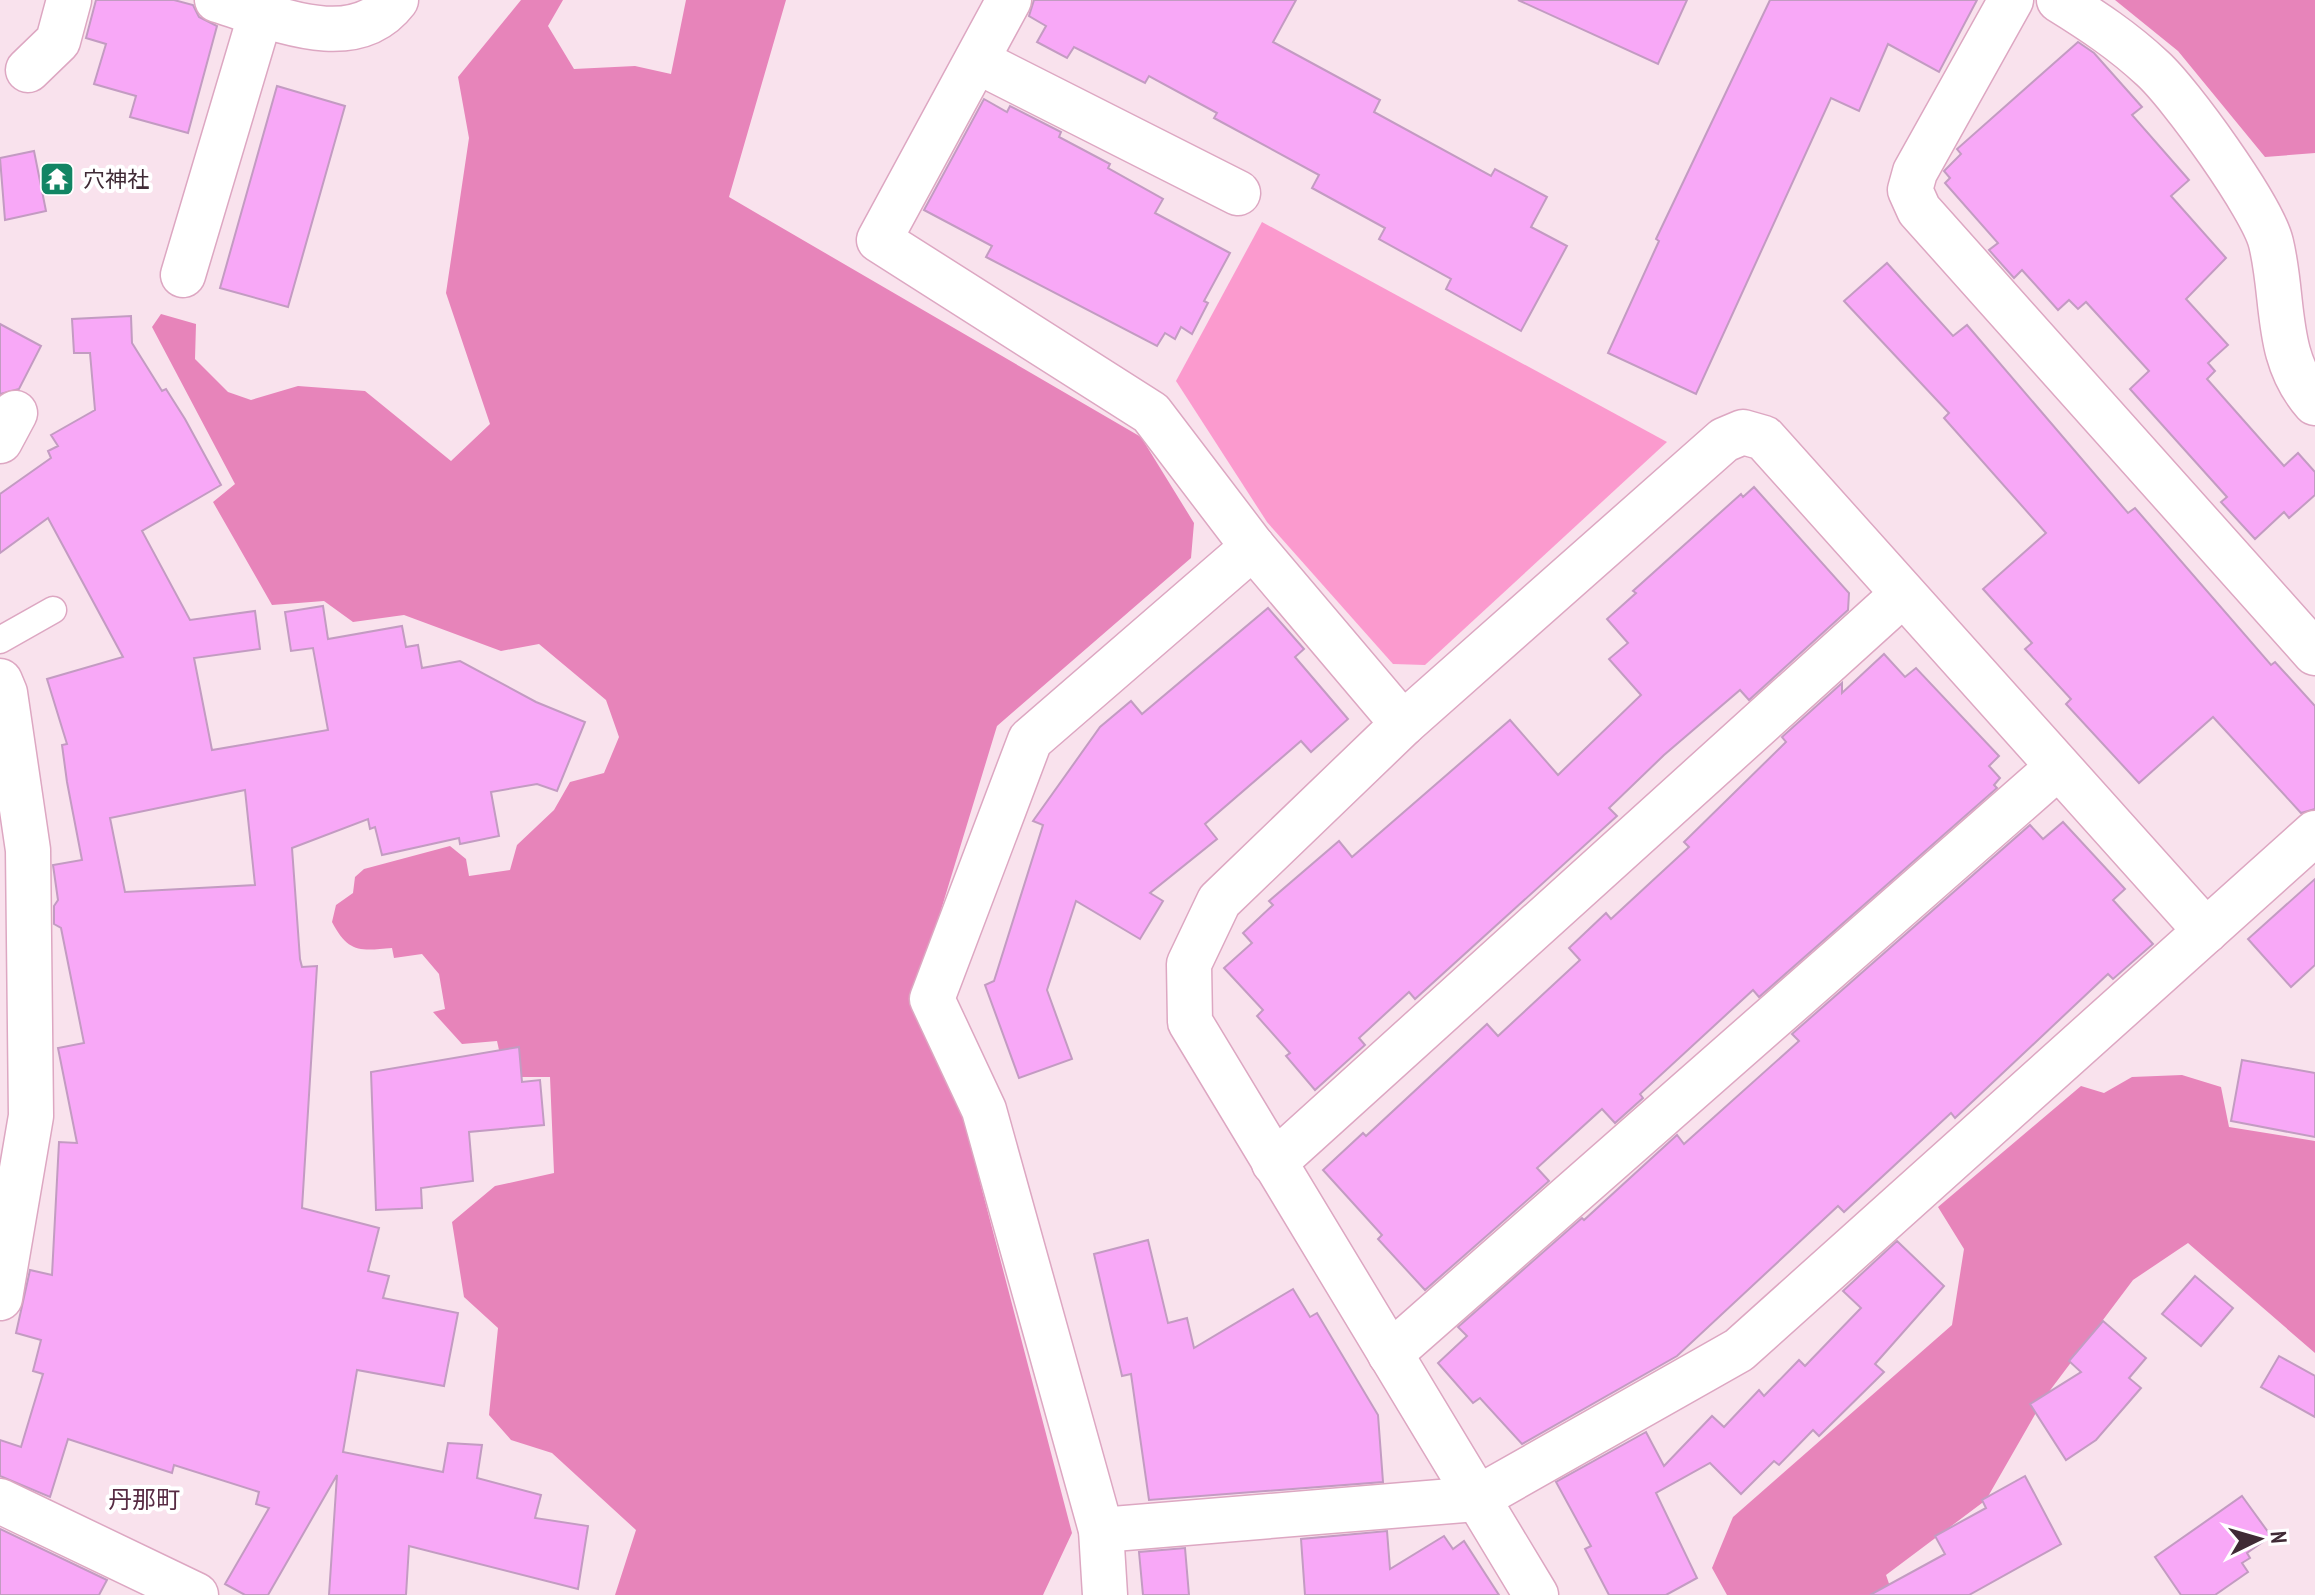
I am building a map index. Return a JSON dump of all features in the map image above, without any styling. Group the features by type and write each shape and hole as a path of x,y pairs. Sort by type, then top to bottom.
{"street":[{"path":"28,70 58,41 69,0"},
{"path":"217,0 317,30 354,27 390,9 396,0"},
{"path":"1009,0 879,240 1151,413 1253,547 1403,724"},
{"path":"2011,0 1915,172 1910,190 1919,210 2315,653"},
{"path":"2059,0 2114,34 2156,71 2251,197 2271,241 2286,354 2298,384 2315,403"},
{"path":"183,275 261,13"},
{"path":"977,61 1238,193"},
{"path":"1536,1595 1190,1022 1189,964 1219,901 1403,724 1724,440 1743,432 1764,438 2206,931"},
{"path":"1105,1595 1101,1530 984,1110 932,999 1030,740 1253,547"},
{"path":"1274,1163 1903,594"},
{"path":"0,681 5,693 28,850 31,1116 0,1298"},
{"path":"1390,1354 2058,767"},
{"path":"1101,1530 1476,1499 1739,1350 2315,833"},
{"path":"0,1501 196,1595"}],"lane":[{"path":"0,640 53,610"}],"shaded area":[{"path":"521,0 563,0 548,26 574,69 635,66 671,74 686,0 786,0 729,197 1141,437 1194,523 1191,558 997,726 913,1002 964,1121 1072,1533 1043,1595 615,1595 636,1530 552,1453 511,1440 489,1415 498,1328 464,1297 452,1222 495,1186 554,1173 550,1077 505,1077 497,1041 462,1044 433,1012 445,1009 439,974 422,954 394,958 392,948 356,948 344,940 332,922 336,905 353,893 355,877 364,869 450,846 466,859 469,876 510,870 517,845 554,810 570,782 604,773 619,737 606,700 539,644 501,651 404,615 353,622 324,601 272,605 213,502 235,484 152,327 161,314 196,324 195,359 228,392 251,400 298,386 365,391 451,461 490,424 446,293 469,138 458,77"},
{"path":"2115,0 2315,0 2315,153 2265,157 2178,51"},
{"path":"1262,222 1667,442 1425,665 1393,664 1267,522 1176,381"},
{"path":"2182,1075 2221,1087 2229,1127 2315,1141 2315,1353 2188,1243 2133,1280 2045,1397 1986,1500 1886,1575 1893,1595 1727,1595 1712,1568 1733,1517 1952,1325 1964,1249 1938,1207 2081,1086 2104,1093 2132,1077"}],"building":[{"path":"96,0 174,0 193,5 199,17 217,26 188,133 130,117 136,96 94,84 106,44 86,38"},
{"path":"1034,0 1296,0 1273,42 1380,100 1374,112 1491,176 1495,169 1547,197 1531,227 1567,246 1521,331 1446,289 1451,279 1379,239 1385,228 1312,188 1319,175 1214,118 1217,113 1149,76 1145,83 1074,47 1067,58 1037,42 1046,26 1029,16"},
{"path":"1518,0 1687,0 1658,64"},
{"path":"1770,0 1977,0 1939,72 1888,44 1859,111 1831,98 1696,394 1608,353 1659,241 1656,239"},
{"path":"2078,42 2094,53 2142,107 2132,115 2189,180 2171,196 2226,258 2186,299 2228,345 2208,363 2215,371 2207,379 2284,466 2298,453 2315,472 2315,495 2289,518 2284,512 2255,539 2221,502 2227,497 2130,389 2149,371 2086,302 2078,309 2069,300 2058,310 2022,270 2014,278 1989,250 1998,243 1945,183 1950,178 1944,171 1961,154 1957,149"},
{"path":"277,86 345,106 288,307 220,288"},
{"path":"984,99 1007,112 1010,106 1061,132 1059,137 1110,164 1108,168 1163,199 1155,213 1230,253 1204,301 1208,303 1192,334 1181,327 1175,339 1165,333 1157,346 986,257 992,246 924,210"},
{"path":"34,151 46,211 5,220 0,158"},
{"path":"1887,263 1953,336 1967,325 2128,513 2135,508 2271,665 2275,662 2315,706 2315,809 2301,813 2213,717 2139,783 2066,704 2071,699 2025,649 2032,643 1983,589 2046,533 1944,418 1949,413 1844,301"},
{"path":"131,316 132,343 162,391 166,389 185,419 221,485 142,531 190,620 255,611 260,649 194,658 212,750 328,730 313,648 291,651 285,612 323,606 328,639 402,626 406,647 418,645 422,668 460,661 536,702 585,722 557,791 537,784 491,792 499,836 460,844 459,838 382,855 375,827 370,829 368,819 292,848 300,959 302,967 317,966 302,1208 379,1228 368,1271 389,1276 383,1298 458,1313 444,1386 357,1370 343,1452 443,1472 448,1443 482,1445 477,1478 541,1495 535,1518 588,1526 578,1589 409,1546 406,1595 329,1595 337,1475 268,1595 245,1595 225,1584 269,1508 256,1504 259,1492 174,1465 172,1473 68,1439 50,1497 0,1476 0,1440 21,1447 43,1374 33,1371 41,1340 16,1333 30,1270 52,1275 59,1142 77,1143 58,1048 84,1043 61,928 54,924 54,906 58,900 53,865 82,860 62,745 67,744 47,679 123,657 48,518 0,553 0,494 51,458 48,451 58,446 51,435 95,410 90,353 74,353 72,319","holes":["245,790 255,885 125,892 110,818"]},
{"path":"0,324 41,346 19,389 0,394"},
{"path":"1754,487 1849,593 1848,610 1749,700 1740,690 1664,755 1609,808 1617,816 1415,999 1409,992 1359,1038 1365,1045 1315,1090 1286,1056 1290,1053 1257,1016 1263,1010 1224,968 1252,943 1243,933 1273,905 1269,901 1339,841 1352,857 1510,720 1558,775 1641,695 1609,659 1628,643 1607,619 1636,593 1633,591 1741,494 1743,497"},
{"path":"1268,608 1304,649 1295,657 1348,719 1311,752 1301,741 1205,824 1217,839 1150,893 1163,901 1140,939 1076,901 1047,990 1072,1059 1019,1078 985,985 994,981 1043,825 1033,821 1100,727 1131,701 1142,714"},
{"path":"1884,654 1905,677 1916,668 1999,756 1989,766 2000,778 1994,785 1997,788 1759,997 1753,990 1640,1094 1643,1098 1615,1123 1602,1109 1537,1168 1549,1181 1425,1290 1378,1239 1382,1235 1323,1170 1363,1133 1366,1136 1487,1024 1498,1036 1580,960 1569,948 1606,913 1611,919 1689,847 1684,842 1786,742 1782,737 1842,683 1842,693"},
{"path":"2063,822 2125,889 2113,900 2153,944 2113,979 2108,974 1955,1118 1951,1113 1844,1212 1838,1206 1677,1356 1522,1444 1480,1398 1473,1403 1438,1363 1467,1336 1458,1327 1582,1218 1584,1220 1677,1135 1684,1144 1799,1041 1792,1034 2030,825 2043,839"},
{"path":"2315,879 2315,965 2291,987 2248,939"},
{"path":"519,1047 522,1082 540,1080 544,1125 469,1132 473,1181 421,1188 422,1208 376,1210 371,1072"},
{"path":"2242,1060 2315,1073 2315,1137 2231,1121"},
{"path":"1148,1240 1168,1323 1187,1318 1194,1348 1293,1289 1310,1317 1317,1313 1378,1415 1383,1482 1149,1500 1131,1374 1122,1376 1094,1254"},
{"path":"1897,1241 1944,1286 1875,1364 1884,1372 1819,1436 1813,1430 1779,1465 1774,1461 1741,1494 1710,1463 1656,1493 1697,1578 1666,1595 1609,1595 1585,1549 1591,1546 1556,1482 1646,1432 1664,1466 1712,1416 1724,1427 1759,1390 1764,1396 1799,1360 1805,1366 1861,1308 1843,1291"},
{"path":"2195,1276 2233,1308 2201,1346 2162,1314"},
{"path":"2103,1321 2146,1358 2129,1378 2141,1388 2096,1440 2066,1460 2030,1404 2081,1372 2069,1361"},
{"path":"2279,1356 2315,1376 2315,1417 2261,1387"},
{"path":"2025,1476 2061,1544 1969,1595 1870,1595 1945,1554 1935,1536 1986,1508 1982,1500"},
{"path":"2242,1496 2271,1536 2247,1553 2250,1558 2242,1563 2248,1572 2215,1595 2181,1595 2155,1557"},
{"path":"0,1529 107,1580 99,1595 0,1595"},
{"path":"1387,1531 1390,1569 1444,1536 1453,1549 1464,1541 1499,1595 1305,1595 1301,1539"},
{"path":"1185,1548 1189,1595 1143,1595 1139,1552"}],"place":[{"name":"穴神社","path":"57,179"}],"district":[{"name":"丹那町","path":"144,1499"}]}
